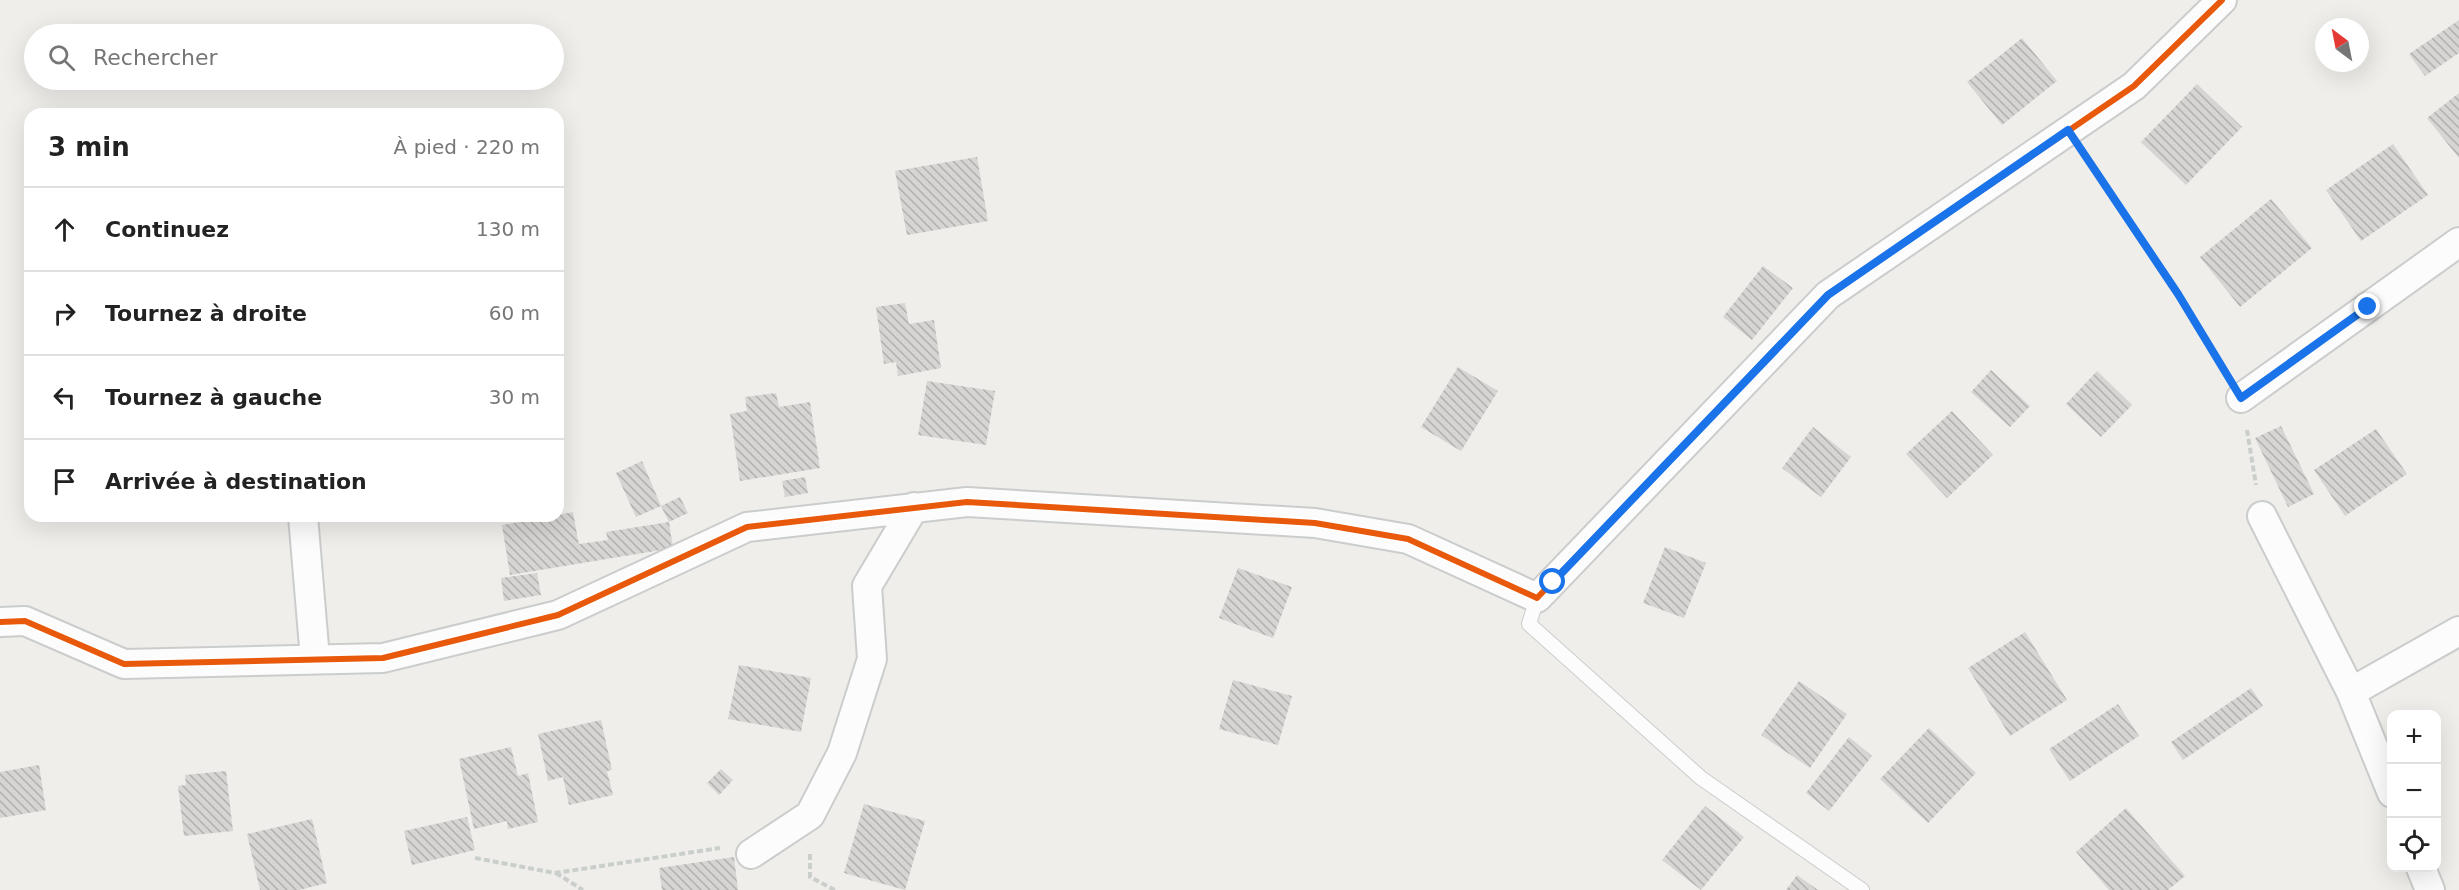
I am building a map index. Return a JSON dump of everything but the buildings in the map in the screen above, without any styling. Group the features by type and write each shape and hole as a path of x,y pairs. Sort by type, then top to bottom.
{"street":[{"path":"0,622 25,621 124,664 383,658 558,615 747,527 968,501 1315,523 1408,539 1537,598 1828,295 2134,86 2222,0"},
{"path":"2241,398 2459,242"},
{"path":"752,854 810,815 842,753 872,659 867,586 914,507"},
{"path":"2262,516 2351,692 2387,783"},
{"path":"304,522 315,660"},
{"path":"2351,692 2459,631"},
{"path":"2423,872 2430,890"}],"lane":[{"path":"1537,598 1529,624 1701,778 1862,890"}],"path":[{"path":"2068,130 2178,294 2241,398 2262,516"},
{"path":"810,815 810,877 835,890"},
{"path":"475,858 555,873 720,848"},
{"path":"555,873 583,890"}],"cycle path":[{"path":"0,622 25,621 124,664 383,658 558,615 747,527 967,502 1315,523 1408,539 1537,598 1828,295 2134,86 2222,0"}],"route":[{"path":"1553,582 1828,295 2068,130 2178,294 2241,398 2368,307"}]}
